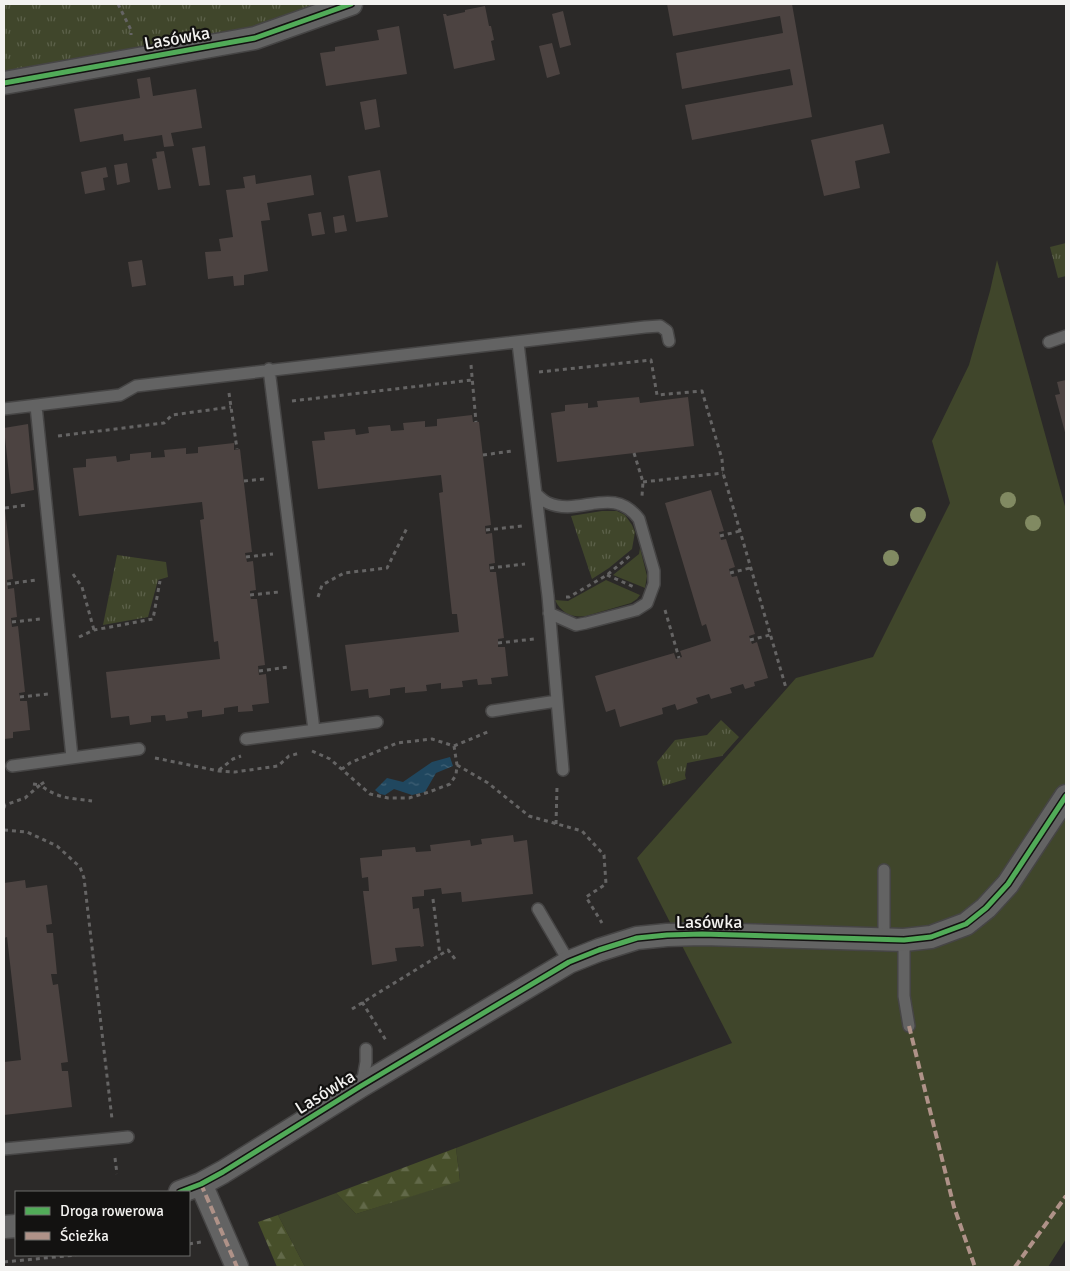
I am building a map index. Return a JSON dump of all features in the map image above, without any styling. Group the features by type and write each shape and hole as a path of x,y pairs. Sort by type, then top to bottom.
{"street":[{"name":"Lasówka","path":"4,83 254,38 350,4"},
{"name":"Lasówka","path":"183,1191 223,1172 361,1086 569,962 600,950 637,938 668,935 702,934 894,940 931,937 966,924 986,908 1008,884 1066,796"},
{"path":"201,1184 236,1267"}],"lane":[{"path":"4,409 120,395 136,386 269,369 645,327 660,326 666,331 669,341"},
{"path":"1049,342 1066,336"},
{"path":"523,342 536,494 550,613 563,770"},
{"path":"269,369 314,730"},
{"path":"36,406 72,758"},
{"path":"536,494 548,503 567,507 600,502 615,502 625,505 639,519 654,571 654,584 647,602 636,610 576,625 557,618 550,613"},
{"path":"492,711 558,701"},
{"path":"246,739 377,722"},
{"path":"12,766 139,749"},
{"path":"884,870 909,1026"},
{"path":"538,909 569,962"},
{"path":"361,1086 366,1062 366,1049"},
{"path":"4,1149 128,1137"}],"path":[{"path":"118,4 130,30 136,59"},
{"path":"523,342 531,373 651,360 657,395 702,391 722,459 723,473 786,688"},
{"path":"471,362 476,422"},
{"path":"274,403 472,380"},
{"path":"229,390 237,449"},
{"path":"56,436 164,423 172,415 231,407"},
{"path":"483,455 515,451"},
{"path":"634,453 644,482 723,473"},
{"path":"244,481 270,478"},
{"path":"5,508 32,504"},
{"path":"486,530 522,526"},
{"path":"302,633 309,622 322,585 344,573 387,568 407,528"},
{"path":"720,536 740,531"},
{"path":"246,557 278,554"},
{"path":"490,568 526,564"},
{"path":"730,574 750,568"},
{"path":"71,572 82,587 94,630 153,619 160,581"},
{"path":"548,596 569,597 607,575"},
{"path":"7,584 41,580"},
{"path":"250,595 283,592"},
{"path":"12,622 45,618"},
{"path":"750,640 770,634"},
{"path":"498,643 535,638"},
{"path":"259,670 291,667"},
{"path":"20,697 53,694"},
{"path":"308,749 330,759 370,794 388,798 409,798 450,784 456,775 457,765 454,746 432,739 397,743 350,763 342,769"},
{"path":"150,757 219,771 235,772 278,766 289,756 304,752"},
{"path":"457,765 488,783 529,816 582,831 599,849 604,855 606,884 586,897 603,924"},
{"path":"4,808 5,805 25,798 40,785 62,797 92,801"},
{"path":"4,830 27,832 58,846 80,867 84,878 113,1126"},
{"path":"433,899 440,954"},
{"path":"352,1009 448,950 455,959"},
{"path":"362,1002 390,1047"},
{"path":"114,1151 117,1174"},
{"path":"4,1262 66,1256"}],"green space":[{"path":"4,4 344,4 254,36 4,81"},
{"path":"1066,243 1066,276 1058,278 1050,247"},
{"path":"997,260 1066,510 1066,1239 1048,1267 305,1267 278,1215 336,1193 356,1214 460,1180 456,1148 732,1043 637,858 796,678 873,657 950,503 932,441 969,365"},
{"path":"602,511 617,511 625,515 635,532 632,549 592,579 571,516"},
{"path":"640,548 647,576 645,588 613,575 639,554"},
{"path":"117,555 166,562 168,577 158,580 148,617 103,625"},
{"path":"606,580 640,595 631,603 586,616 568,614 557,605 555,600 568,601"},
{"path":"721,720 739,737 722,756 687,763 686,779 663,786 657,762 675,740 707,735"},
{"path":"456,1148 460,1181 356,1214 336,1193"},
{"path":"278,1215 305,1267 277,1267 258,1222"}],"water":[{"path":"450,757 453,766 436,773 425,792 412,795 394,789 385,795 375,790 387,778 403,782 432,762"}],"building":[{"path":"667,4 792,4 812,117 692,140 685,105 793,85 790,69 682,89 676,53 783,33 780,16 673,36"},
{"path":"485,6 494,40 491,41 495,60 454,69 443,14 447,16"},
{"path":"563,11 571,45 560,48 552,14"},
{"path":"399,26 407,74 326,86 320,53 335,51 335,47 379,40 377,30"},
{"path":"552,43 560,74 547,78 539,46"},
{"path":"150,77 153,96 196,89 202,128 171,133 174,146 164,147 162,135 124,141 123,134 80,142 74,109 140,98 137,79"},
{"path":"376,99 380,127 365,130 360,102"},
{"path":"883,124 890,153 855,161 860,188 824,196 811,140"},
{"path":"205,146 210,185 199,186 192,148"},
{"path":"164,151 171,188 158,190 152,159 157,158 156,152"},
{"path":"127,163 130,182 117,185 114,165"},
{"path":"106,167 108,177 103,178 105,190 85,194 81,172"},
{"path":"380,170 388,217 356,222 348,176"},
{"path":"255,175 256,184 311,175 314,195 267,203 270,220 261,221 268,271 244,275 244,285 234,286 233,276 208,279 205,252 221,251 219,239 233,237 226,190 245,188 243,177"},
{"path":"321,212 325,234 312,236 308,214"},
{"path":"344,215 347,231 335,233 333,217"},
{"path":"142,260 146,285 132,287 128,262"},
{"path":"1066,380 1066,436 1055,395 1060,394 1057,382"},
{"path":"639,397 640,403 688,397 694,446 557,462 551,413 565,411 565,405 588,403 588,408 598,407 597,401"},
{"path":"472,415 473,422 479,422 491,525 485,526 486,534 492,533 495,563 489,564 490,572 496,572 504,638 498,639 498,647 505,647 508,676 491,678 492,684 478,685 477,679 462,681 463,687 441,689 441,683 426,685 427,691 405,693 405,687 390,689 390,695 369,698 368,689 351,691 345,645 459,632 457,614 452,614 439,493 443,492 441,475 318,489 312,441 325,440 324,432 355,429 356,435 369,433 368,427 390,425 391,431 404,430 403,423 425,421 425,427 437,426 437,419"},
{"path":"28,424 34,490 11,494 4,428"},
{"path":"234,443 234,450 240,449 252,552 245,553 247,562 253,561 256,590 250,591 250,595 251,599 257,599 265,665 258,666 259,675 266,674 269,703 252,705 253,711 238,712 238,706 224,708 224,714 202,717 202,710 187,712 188,718 166,721 165,715 151,716 151,722 130,725 129,716 111,718 106,672 220,659 218,641 214,642 200,520 204,519 202,502 79,516 73,468 86,467 86,459 116,456 117,462 130,460 130,454 151,452 151,458 165,457 164,450 186,448 186,454 198,453 198,447"},
{"path":"711,490 724,531 719,532 721,540 726,539 735,567 729,569 730,573 732,577 737,576 755,634 749,636 752,644 757,642 768,678 754,682 755,686 745,689 743,684 730,688 732,693 711,699 709,694 696,698 698,703 677,710 675,704 662,708 663,714 620,727 615,709 606,712 595,676 674,653 676,659 682,657 680,651 711,641 706,624 702,626 665,503"},
{"path":"4,510 13,579 7,580 8,589 14,588 17,617 11,618 12,627 18,626 25,692 19,693 20,701 27,701 30,730 13,732 13,738 4,739"},
{"path":"513,835 514,842 527,840 533,894 462,902 461,892 442,894 441,888 424,890 424,896 412,897 413,909 419,908 424,946 395,948 397,961 372,965 363,891 369,891 368,877 362,878 360,858 382,856 382,850 415,847 416,852 431,851 430,845 470,840 471,846 482,844 481,839"},
{"path":"25,880 26,888 47,885 52,924 46,925 47,933 53,933 57,974 51,974 53,985 58,984 68,1062 61,1063 62,1071 68,1071 72,1107 4,1115 4,1062 21,1060 7,937 4,938 4,883"}],"marked path":[{"path":"909,1026 954,1207 975,1267"},
{"path":"201,1184 237,1267"},
{"path":"1015,1267 1066,1196"}],"cycle path":[{"path":"4,83 255,38 351,4"},
{"path":"183,1191 223,1172 361,1086 569,962 599,950 637,938 667,935 702,934 904,940 931,937 966,924 986,908 1008,884 1066,796"}]}
